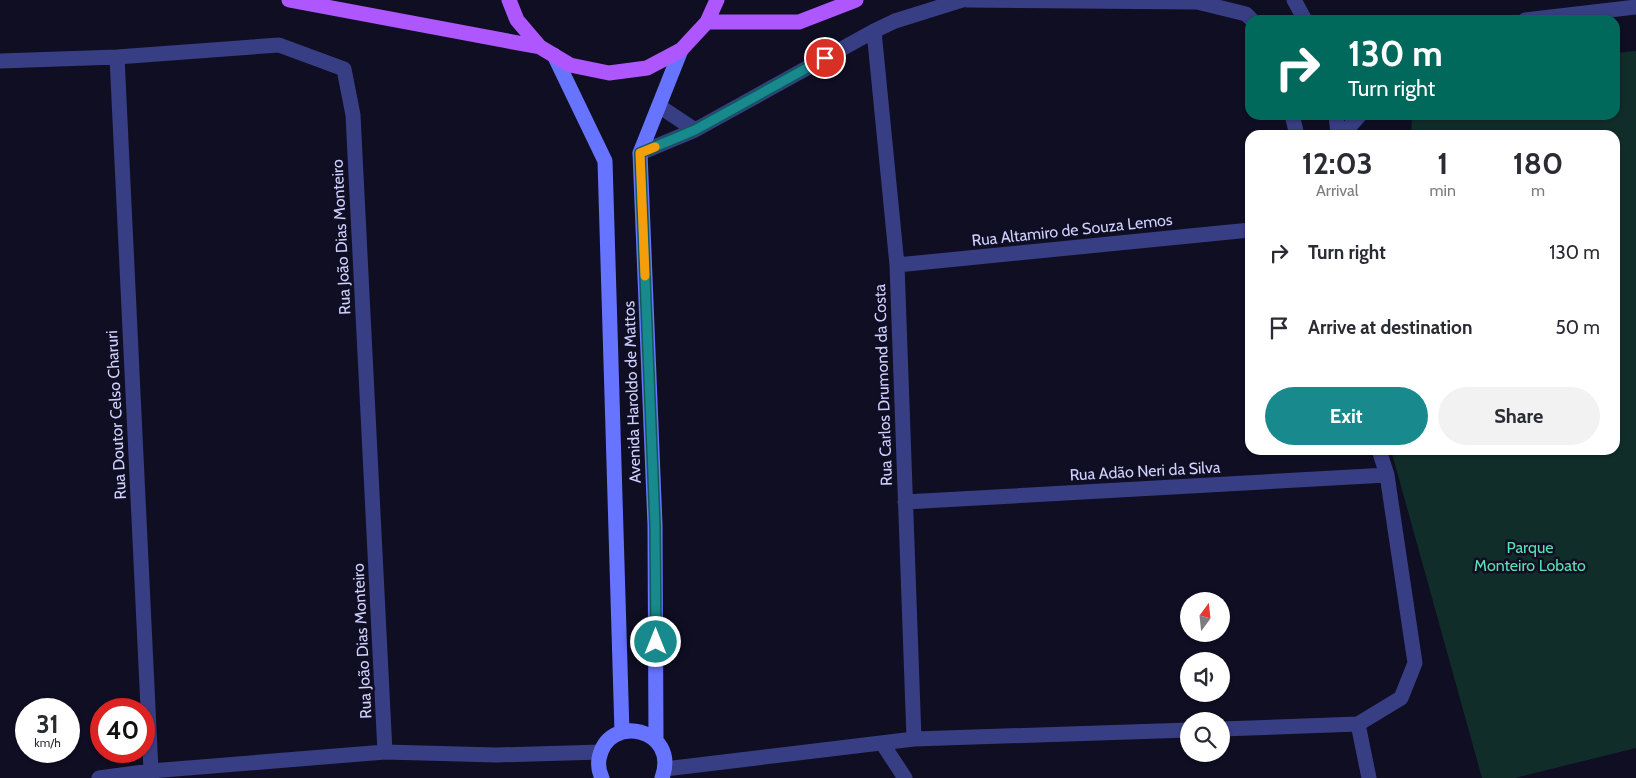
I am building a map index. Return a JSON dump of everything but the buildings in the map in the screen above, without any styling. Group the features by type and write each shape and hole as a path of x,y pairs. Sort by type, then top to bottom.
{"main road":[{"path":"289,0 540,47 570,65 608,73 647,68 682,50 707,22 717,0"},
{"path":"509,0 517,20 540,47"},
{"path":"707,22 799,22 856,0"}],"street":[{"path":"640,153 695,130 895,21 962,0"},
{"path":"968,0 1197,2 1245,16"},
{"path":"1294,0 1302,15"},
{"path":"1568,15 1636,7"},
{"name":"Rua Carlos Drumond da Costa","path":"874,31 896,264 914,739"},
{"name":"Rua João Dias Monteiro","path":"0,61 117,57 279,45 344,69 353,115 385,752"},
{"name":"Avenida Haroldo de Mattos","path":"656,740 655,525 640,153 682,50"},
{"name":"Avenida Haroldo de Mattos","path":"554,55 604,161 622,732"},
{"name":"Rua Doutor Celso Charuri","path":"117,57 151,771"},
{"path":"659,106 695,130"},
{"path":"1346,130 1356,120"},
{"name":"Rua Altamiro de Souza Lemos","path":"896,264 1245,230"},
{"path":"1230,729 1358,724 1401,698 1415,663 1387,475 1381,455"},
{"name":"Rua Adão Neri da Silva","path":"905,502 1387,475"},
{"path":"1358,724 1369,778"},
{"path":"602,778 599,763 601,752 606,742 622,732 636,730 656,740 664,753 664,774 914,739 1180,730"},
{"path":"882,742 905,778"},
{"path":"99,778 151,771 385,752 496,755 601,752"}],"green space":[{"name":"Parque Monteiro Lobato","path":"1636,51 1636,748 1515,778 1482,778 1392,455 1620,455 1620,130 1411,130 1412,120 1620,120 1620,53"}],"slow traffic":[{"path":"645,276 640,153 655,147"}],"route":[{"path":"656,642 655,525 640,153 695,130 825,58"}]}
